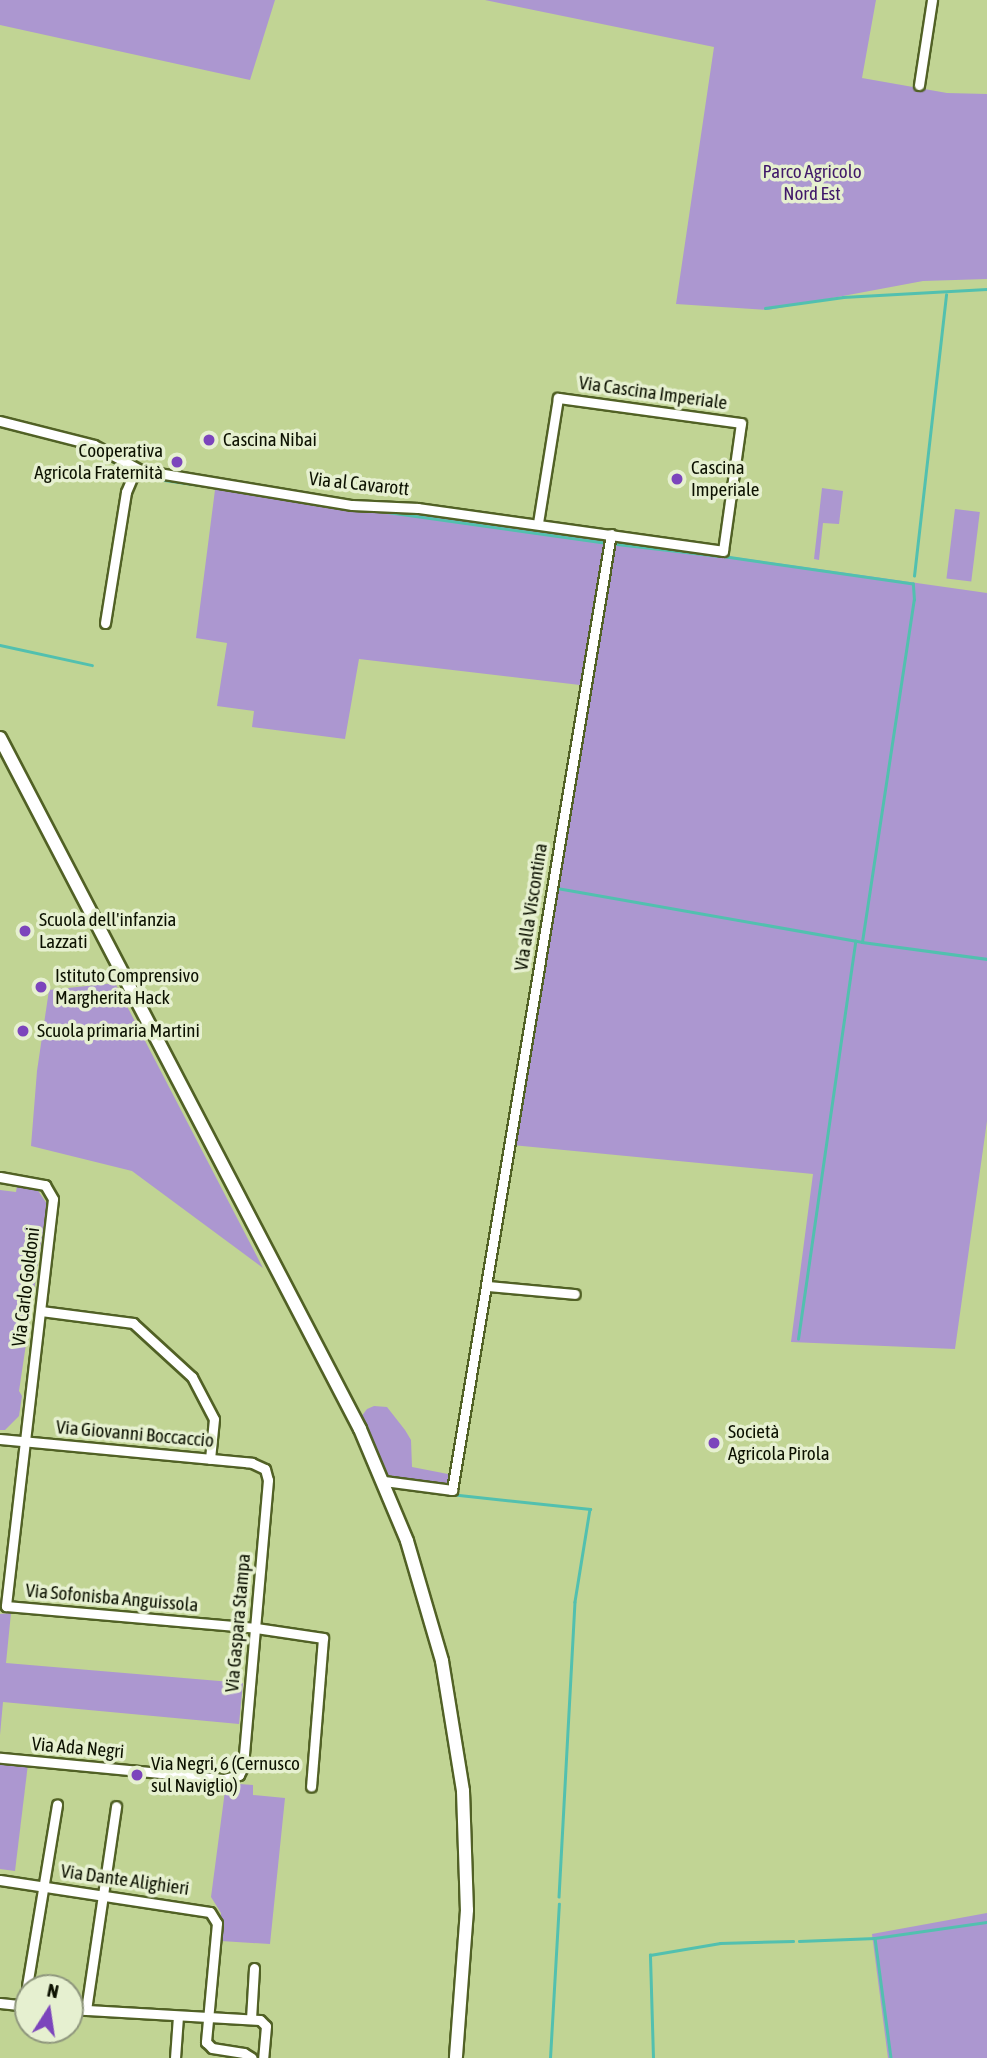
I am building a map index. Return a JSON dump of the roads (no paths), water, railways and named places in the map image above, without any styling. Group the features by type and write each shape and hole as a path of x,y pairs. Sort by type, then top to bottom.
{"main road":[{"path":"3,743 360,1429 407,1541 432,1622 458,1746 464,1810 467,1910 456,2058"}],"street":[{"path":"919,85 932,0"},
{"name":"Via Cascina Imperiale","path":"538,523 558,398 741,424 723,551"},
{"name":"Via al Cavarott","path":"0,421 94,444 136,469 352,505 418,508 723,551"},
{"path":"104,623 126,492 136,469"},
{"name":"Via alla Viscontina","path":"384,1481 452,1490 611,534"},
{"name":"Via Carlo Goldoni","path":"0,1177 39,1183 52,1193 41,1311 6,1606"},
{"path":"487,1286 575,1294"},
{"path":"41,1311 134,1323 192,1377 214,1419 210,1459"},
{"name":"Via Giovanni Boccaccio","path":"0,1439 255,1464 265,1469"},
{"name":"Via Gaspara Stampa","path":"236,1777 243,1769 268,1482 265,1469"},
{"name":"Via Sofonisba Anguissola","path":"6,1606 313,1634 324,1641 311,1787"},
{"name":"Via Ada Negri","path":"0,1758 224,1779 236,1777"},
{"path":"29,1974 57,1804"},
{"path":"117,1806 86,2010 264,2022 263,2058"},
{"name":"Via Dante Alighieri","path":"0,1880 102,1898 205,1909 217,1923 207,2018"},
{"name":"Via Dante Alighieri","path":"0,1886 44,1889"},
{"path":"251,2020 254,1968"},
{"path":"175,2058 178,2016"},
{"path":"207,2018 205,2038 209,2046 252,2058"}],"waterway":[{"path":"765,308 843,297 987,289"},
{"path":"914,576 946,295"},
{"path":"0,426 95,450"},
{"path":"104,455 127,471"},
{"path":"143,477 201,485"},
{"path":"209,486 245,492"},
{"path":"373,510 602,542"},
{"path":"617,544 719,556"},
{"path":"557,888 862,942 914,600 913,584 725,557"},
{"path":"0,645 92,665"},
{"path":"529,997 548,887"},
{"path":"798,1339 855,941"},
{"path":"862,942 987,959"},
{"path":"450,1494 590,1509 575,1602 559,1897"},
{"path":"550,2058 559,1904"},
{"path":"799,1941 875,1938 987,1922"},
{"path":"875,1938 891,2058"},
{"path":"653,2058 650,1955 720,1943 793,1941"}],"place":[{"name":"Cascina Nibai","path":"209,440"},
{"name":"Cooperativa Agricola Fraternità","path":"177,462"},
{"name":"Cascina Imperiale","path":"677,479"},
{"name":"Scuola dell'infanzia Lazzati","path":"25,931"},
{"name":"Istituto Comprensivo Margherita Hack","path":"41,987"},
{"name":"Scuola primaria Martini","path":"23,1031"},
{"name":"Società Agricola Pirola","path":"714,1443"},
{"name":"Via Negri, 6 (Cernusco sul Naviglio)","path":"137,1775"}],"park label":[{"name":"Parco Agricolo Nord Est","path":"812,183"}]}
